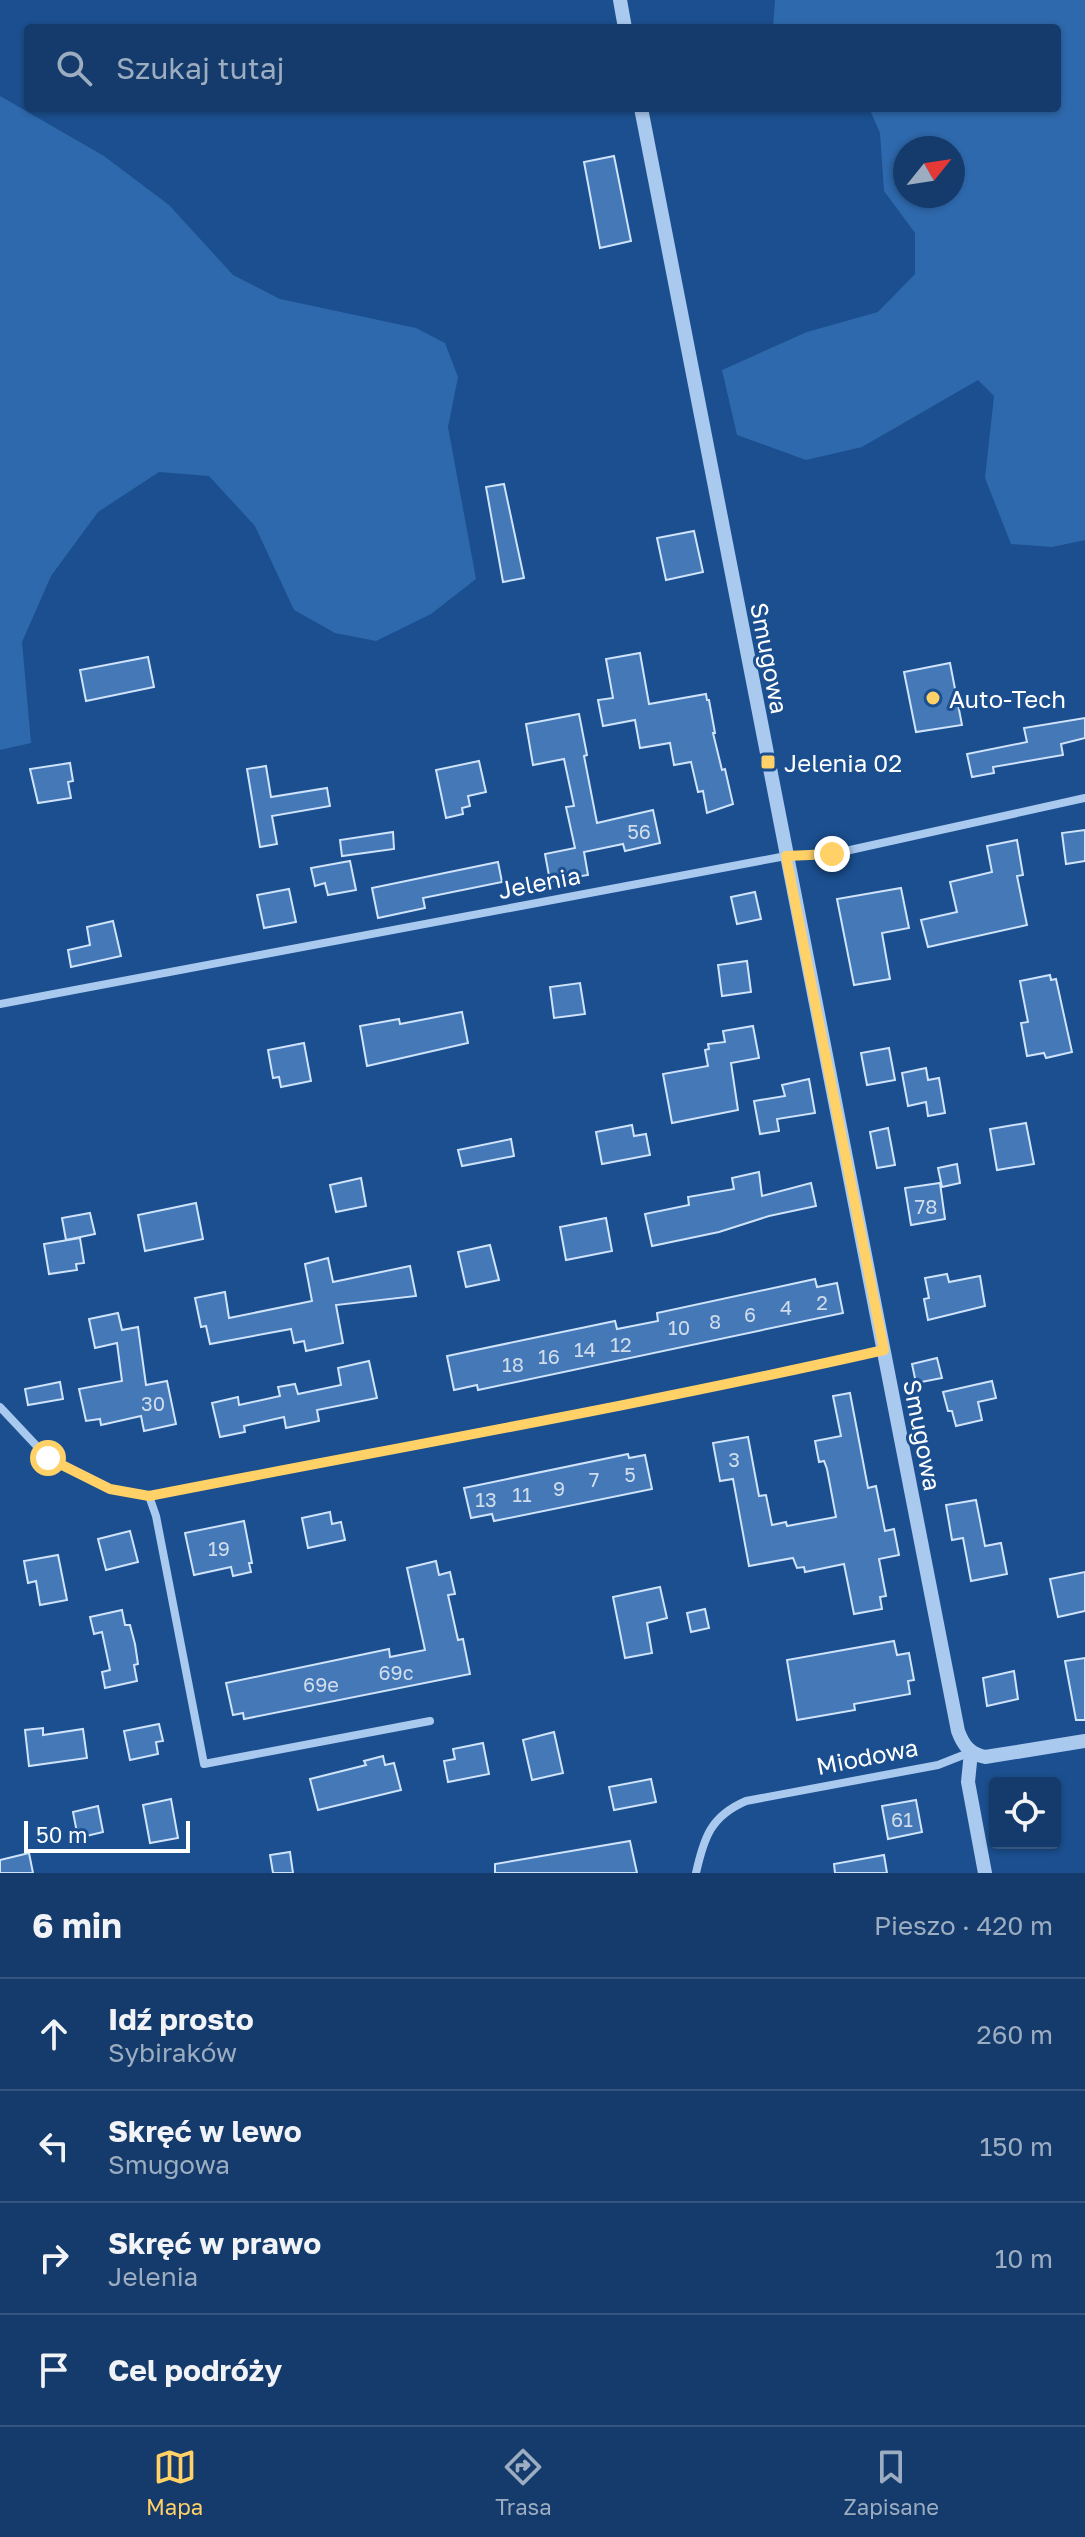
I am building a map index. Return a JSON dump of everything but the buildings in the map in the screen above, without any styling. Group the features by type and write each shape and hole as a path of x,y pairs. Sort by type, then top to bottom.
{"street":[{"path":"620,0 624,24"},
{"name":"Smugowa","path":"642,112 958,1731 971,1752 968,1782 985,1873"},
{"name":"Jelenia","path":"0,1004 786,856 832,854 1085,798"},
{"path":"0,1407 48,1458 110,1489 149,1496 669,1396 884,1350"},
{"path":"149,1496 156,1516 204,1764 430,1721"},
{"name":"Miodowa","path":"696,1873 702,1846 716,1820 738,1804 938,1765 971,1752 990,1757 1085,1741"}],"shaded area":[{"path":"775,0 1085,0 1085,540 1052,547 1011,544 985,478 994,396 978,380 862,447 806,460 737,435 722,370 807,332 878,312 915,274 915,233 897,208 965,208 965,136 893,136 893,203 884,191 880,133 871,112 1061,112 1061,24 773,24"},
{"path":"0,96 104,156 169,205 233,275 280,299 416,328 445,343 458,377 448,427 476,579 431,614 376,641 335,633 294,610 255,526 209,476 159,472 98,512 51,576 22,642 31,743 0,750"}],"place":[{"name":"Auto-Tech","path":"933,698"},
{"name":"Jelenia 02","path":"768,762"}],"route":[{"path":"48,1458 110,1489 149,1496 669,1396 884,1350 786,856 832,854"}]}
